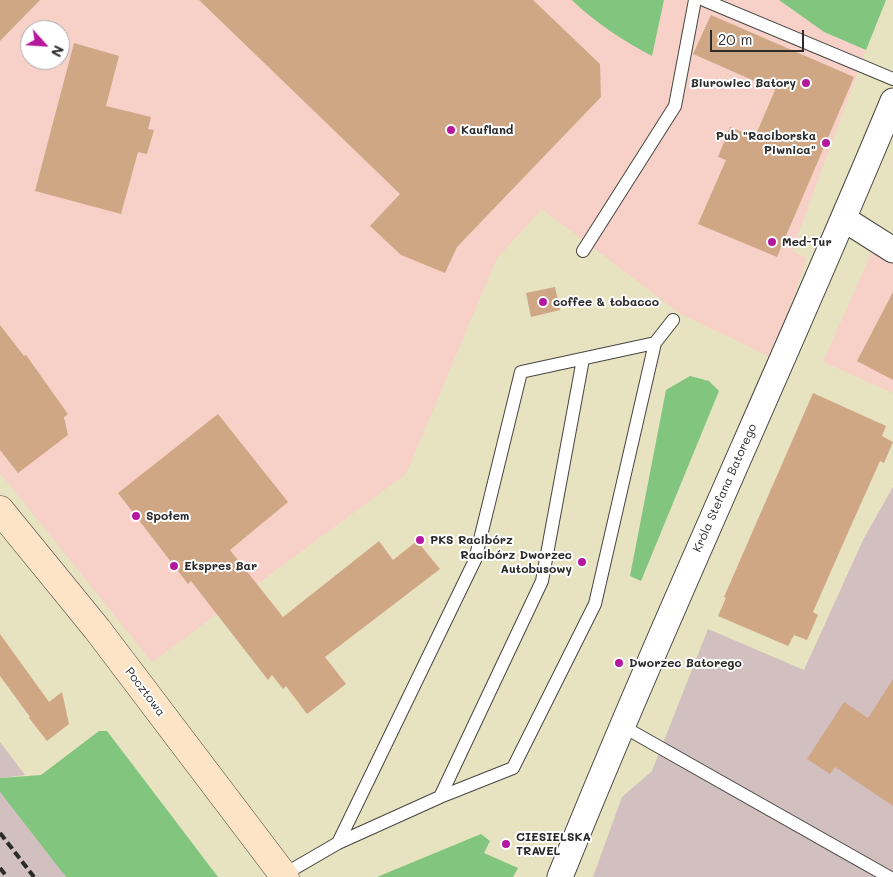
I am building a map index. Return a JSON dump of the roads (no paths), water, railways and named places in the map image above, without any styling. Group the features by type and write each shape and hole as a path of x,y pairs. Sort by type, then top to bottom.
{"main road":[{"name":"Pocztowa","path":"0,510 127,668 284,876"}],"street":[{"name":"Króla Stefana Batorego","path":"560,877 622,726 844,219 893,100"},
{"path":"844,219 893,250"}],"lane":[{"path":"583,251 675,106 695,0"},
{"path":"704,0 893,79"},
{"path":"284,876 338,843 440,797 513,768 595,604 656,343 673,320"},
{"path":"338,843 476,560 521,372 656,343"},
{"path":"440,797 542,581 583,358"},
{"path":"622,726 888,877"}],"railway":[{"path":"0,833 34,877"},
{"path":"0,868 7,877"}],"place":[{"name":"Biurowiec Batory","path":"806,83"},
{"name":"Kaufland","path":"451,130"},
{"name":"Pub \"Raciborska Piwnica\"","path":"826,143"},
{"name":"Med-Tur","path":"772,242"},
{"name":"coffee & tobacco","path":"543,302"},
{"name":"Społem","path":"136,516"},
{"name":"PKS Racibórz","path":"420,540"},
{"name":"Racibórz Dworzec Autobusowy","path":"582,562"},
{"name":"Ekspres Bar","path":"174,566"},
{"name":"Dworzec Batorego","path":"619,663"},
{"name":"CIESIELSKA TRAVEL","path":"506,844"}]}
